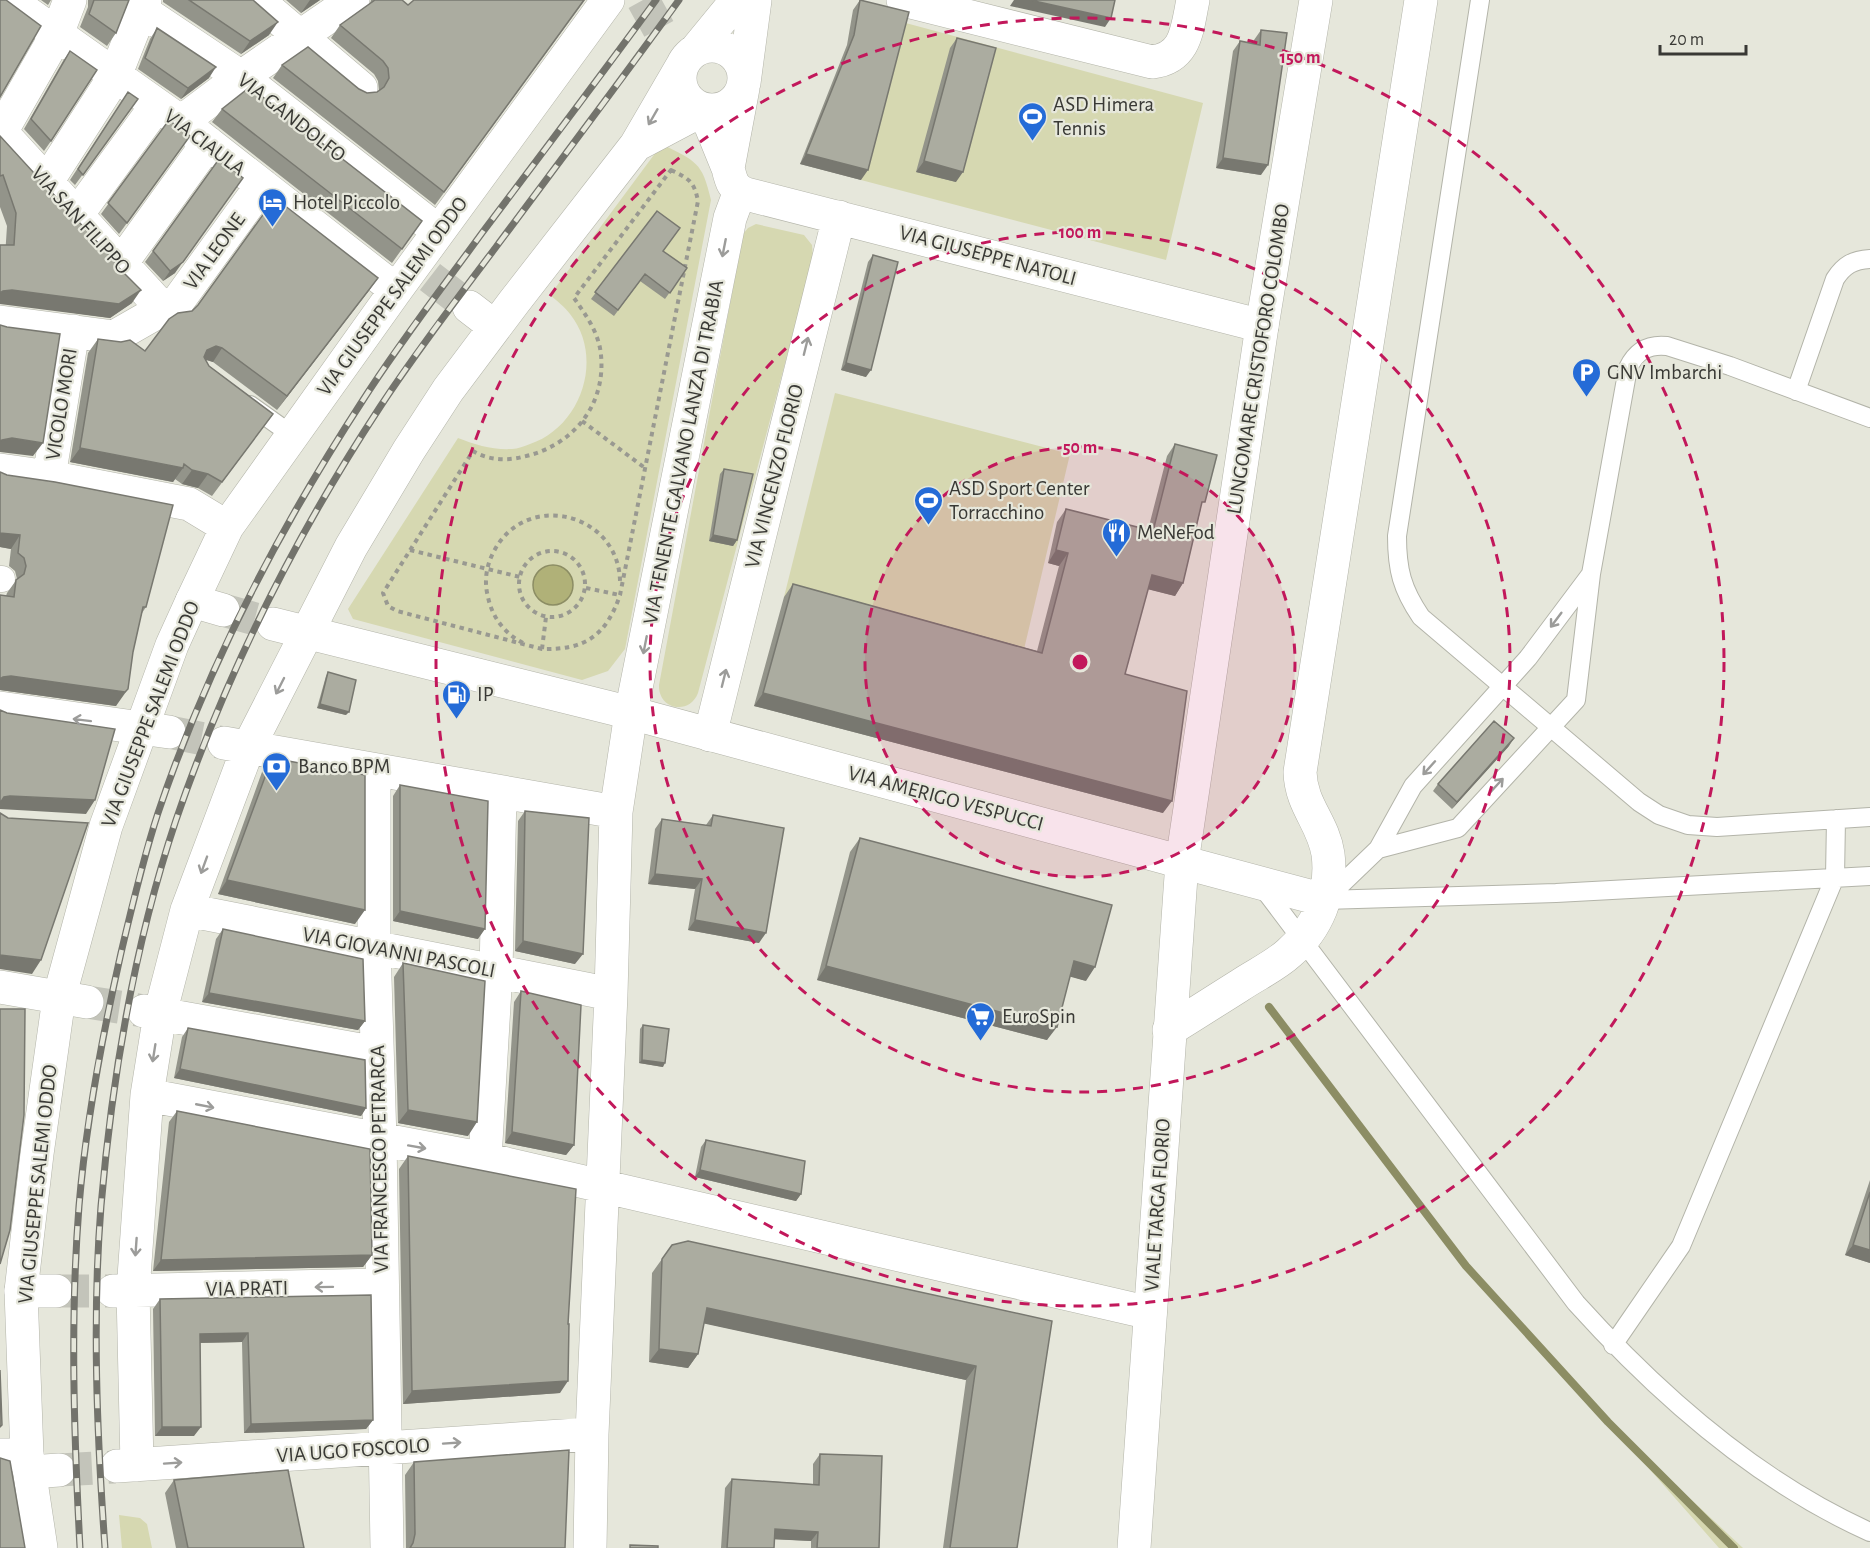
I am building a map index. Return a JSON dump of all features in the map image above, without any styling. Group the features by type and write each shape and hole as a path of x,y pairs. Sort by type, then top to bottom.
{"street":[{"name":"VIA CIAULA","path":"9,0 169,114 262,185 413,277"},
{"path":"0,131 57,34 70,0"},
{"path":"257,0 361,88"},
{"name":"VIA GIUSEPPE SALEMI ODDO","path":"41,1548 29,1463 21,1292 37,1155 73,1000 100,825 154,730 172,645 227,526 292,435 413,277 438,231 608,0"},
{"path":"123,1291 147,1095 152,1012 187,910 236,746 308,634 351,547 448,390 636,145 683,54 737,0"},
{"name":"VIA TENENTE GALVANO LANZA DI TRABIA","path":"590,1548 592,1434 611,994 616,812 631,713 730,218 743,87 755,0"},
{"path":"903,0 955,6 1152,62 1163,61 1180,49 1193,0"},
{"name":"LUNGOMARE CRISTOFORO COLOMBO","path":"1182,862 1313,0"},
{"path":"1169,1030 1288,954 1313,925 1324,900 1329,873 1328,855 1316,819 1306,803 1300,786 1300,772 1421,0"},
{"path":"76,216 169,114 241,77 301,36 343,2"},
{"path":"46,183 115,76 143,5"},
{"name":"VIA GANDOLFO","path":"143,5 241,77 438,231"},
{"path":"636,145 704,109 723,108 732,104 743,87 744,74 741,64 727,50 717,46 706,46 683,54"},
{"path":"683,54 680,76 686,97 704,109 734,180"},
{"name":"VIA SAN FILIPPO","path":"0,131 163,309"},
{"path":"120,264 208,143"},
{"name":"VIA GIUSEPPE NATOLI","path":"734,180 839,217 1262,326"},
{"name":"VIA LEONE","path":"0,322 114,337 163,309 173,308 262,185"},
{"name":"VIA VINCENZO FLORIO","path":"710,735 839,217"},
{"path":"469,307 495,327"},
{"name":"VICOLO MORI","path":"49,477 73,332"},
{"path":"0,470 189,504 227,526"},
{"path":"192,602 223,610"},
{"name":"VIA AMERIGO VESPUCCI","path":"273,624 631,713 1324,900"},
{"path":"0,708 154,730"},
{"path":"236,746 616,812"},
{"name":"VIA FRANCESCO PETRARCA","path":"374,771 374,946 380,1140 387,1548"},
{"path":"485,1159 496,971 501,793"},
{"name":"VIALE TARGA FLORIO","path":"1134,1548 1182,862"},
{"name":"VIA GIOVANNI PASCOLI","path":"187,910 611,994"},
{"path":"0,987 73,1000"},
{"path":"152,1012 377,1053"},
{"path":"147,1095 485,1159 1150,1313"},
{"name":"VIA PRATI","path":"123,1291 382,1285"},
{"path":"21,1292 56,1291"},
{"name":"VIA UGO FOSCOLO","path":"123,1291 126,1466 592,1434"}],"lane":[{"path":"1480,0 1397,536 1397,557 1401,581 1409,598 1421,616 1502,686 1639,802 1659,814 1688,825 1718,826 1870,817"},
{"path":"1796,391 1834,279 1849,263 1870,259"},
{"path":"1378,849 1458,828 1576,700 1591,574 1628,368 1638,352 1647,347 1667,346 1730,366 1870,417"},
{"path":"233,392 292,435"},
{"path":"1324,900 1378,849 1413,786 1528,657 1591,574"},
{"path":"1613,1345 1681,1246 1835,877 1836,819"},
{"path":"1324,900 1556,892 1870,876"},
{"path":"1259,882 1301,941 1576,1304 1613,1345 1700,1424 1766,1474 1850,1523 1870,1532"}],"path":[{"path":"671,170 690,180 695,187 698,201 645,468 620,596 613,615 600,632 583,644 563,649 542,649 397,612 388,606 382,592 473,452 480,456 511,460 541,453 567,439 588,416 600,386 601,354 592,324 574,298 671,170"},
{"path":"582,421 645,468"},
{"path":"542,649 520,642 502,627 490,608 485,586 487,570 498,543 514,527 535,517 558,515 580,520 599,533 613,551 620,573 620,596"},
{"path":"410,550 520,577"},
{"path":"550,551 571,556 579,564 585,574 585,588 578,607 568,614 546,617 536,613 528,606 519,588 520,577 530,559 540,553 550,551"},
{"path":"585,588 620,596"},
{"path":"542,649 546,617"}],"shaded area":[{"name":"ASD Himera Tennis","path":"902,22 1203,103 1166,260 861,180"},
{"path":"662,144 696,164 704,177 711,200 625,649 608,671 582,680 353,619 348,609 458,438 491,448 519,448 548,435 563,423 574,407 582,389 586,370 586,350 580,332 570,314 550,295"},
{"path":"756,224 804,235 812,245 813,257 698,693 688,705 675,707 663,700 659,685 743,234"},
{"name":"ASD Sport Center Torracchino","path":"835,393 1070,454 1021,662 784,597"},
{"path":"553,565 567,571 573,585 567,599 553,605 539,599 533,585 539,571"},
{"path":"1608,1422 1743,1548 1719,1548"},
{"path":"119,1515 140,1518 147,1524 152,1548 122,1548"}],"building":[{"path":"0,0 6,0 41,26 0,97"},
{"path":"94,0 129,0 116,33 89,14"},
{"path":"189,0 253,0 278,22 250,41"},
{"path":"375,0 402,0 408,5 414,0 584,0 444,192 282,65 308,47 359,89 367,93 377,92 384,87 389,78 388,68 383,61 340,25"},
{"path":"860,0 909,12 868,170 806,154 854,35"},
{"path":"1030,0 1115,0 1111,18"},
{"path":"157,28 216,67 188,88 145,58"},
{"path":"1261,30 1287,33 1268,165 1223,158 1240,41 1260,45"},
{"path":"957,38 996,48 963,172 924,161"},
{"path":"70,51 97,70 51,141 31,119"},
{"path":"250,87 422,221 402,249 222,109"},
{"path":"128,92 138,99 83,175 78,169"},
{"path":"169,120 190,136 127,223 108,203"},
{"path":"0,136 141,290 119,304 12,290 0,293 0,245 14,245 16,213 3,175 0,176"},
{"path":"219,159 243,178 183,262 170,271 153,251"},
{"path":"275,198 378,278 287,396 222,348 216,346 207,350 204,357 209,366 273,414 222,482 208,474 192,470 184,464 183,468 80,448 98,339 121,342 130,340 145,351 169,319 178,313 192,311 198,305"},
{"path":"657,211 680,228 663,251 687,268 670,293 645,274 618,310 595,292"},
{"path":"873,255 898,262 871,370 846,363"},
{"path":"0,325 60,334 43,443 12,438 0,441"},
{"path":"1175,444 1217,455 1205,502 1202,502 1183,583 1152,575 1125,674 1187,691 1172,801 763,693 793,584 1042,653 1068,553 1056,550 1066,509 1153,531"},
{"path":"724,469 753,474 737,540 713,535"},
{"path":"0,472 173,505 146,607 143,607 128,689 125,692 11,676 0,679 0,595 14,597 16,580 24,574 26,566 24,558 18,553 20,535 0,533"},
{"path":"328,672 356,680 349,712 320,704"},
{"path":"0,710 7,713 115,729 95,800 10,796 4,797 0,803"},
{"path":"1494,721 1514,738 1457,802 1438,784"},
{"path":"272,758 365,775 365,910 227,880"},
{"path":"400,785 488,801 485,929 400,911"},
{"path":"525,811 589,818 583,954 523,941"},
{"path":"0,813 8,818 88,823 41,960 0,955"},
{"path":"713,815 784,828 766,933 695,920 702,879 655,874 662,819 711,826"},
{"path":"860,838 1112,905 1095,967 1074,961 1057,1027 826,966"},
{"path":"223,929 363,959 365,1021 209,993"},
{"path":"403,963 485,981 477,1122 408,1110"},
{"path":"521,991 581,1005 574,1145 512,1132"},
{"path":"0,1009 25,1009 24,1115 10,1230 0,1264"},
{"path":"643,1025 669,1029 665,1063 642,1060"},
{"path":"188,1028 365,1060 366,1108 180,1069"},
{"path":"177,1111 370,1149 372,1255 161,1260"},
{"path":"706,1140 805,1161 801,1194 700,1170"},
{"path":"408,1156 576,1189 568,1324 568,1381 412,1391"},
{"path":"1870,1192 1870,1250 1853,1245"},
{"path":"688,1241 1052,1321 1017,1548 950,1548 976,1366 707,1308 698,1354 659,1349 662,1259 672,1245"},
{"path":"371,1295 373,1420 251,1424 248,1333 200,1334 201,1427 162,1427 160,1299"},
{"path":"0,1370 2,1425 0,1427"},
{"path":"569,1450 565,1548 410,1548 415,1534 414,1462"},
{"path":"820,1454 882,1456 879,1548 817,1548 818,1532 775,1529 774,1548 727,1548 732,1479 819,1485"},
{"path":"0,1458 10,1461 25,1548 0,1548"},
{"path":"288,1470 304,1548 188,1548 174,1480"},
{"path":"630,1545 658,1546 658,1548 630,1548"}],"waterway":[{"path":"1269,1007 1466,1266 1608,1422 1734,1548"}],"tunnel":[{"path":"643,0 666,42"},
{"path":"430,277 469,307"},
{"path":"223,610 273,624"},
{"path":"169,732 224,743"},
{"path":"87,1002 144,1011"},
{"path":"56,1291 113,1291"},
{"path":"59,1470 115,1467"}],"railway":[{"path":"80,1548 74,1335 76,1249 86,1142 101,1048 129,918 158,813 177,759 222,652 247,600 302,498 332,449 421,315 656,0"},
{"path":"105,1548 96,1334 98,1249 106,1158 119,1060 137,962 161,866 196,766 217,712 265,607 349,456 422,346 679,0"}],"place":[{"name":"ASD Himera Tennis","path":"1032,142"},
{"name":"Hotel Piccolo","path":"272,228"},
{"name":"GNV Imbarchi","path":"1586,398"},
{"name":"ASD Sport Center Torracchino","path":"928,526"},
{"name":"MeNeFod","path":"1116,558"},
{"name":"IP","path":"456,720"},
{"name":"Banco BPM","path":"277,792"},
{"name":"EuroSpin","path":"981,1042"}]}
